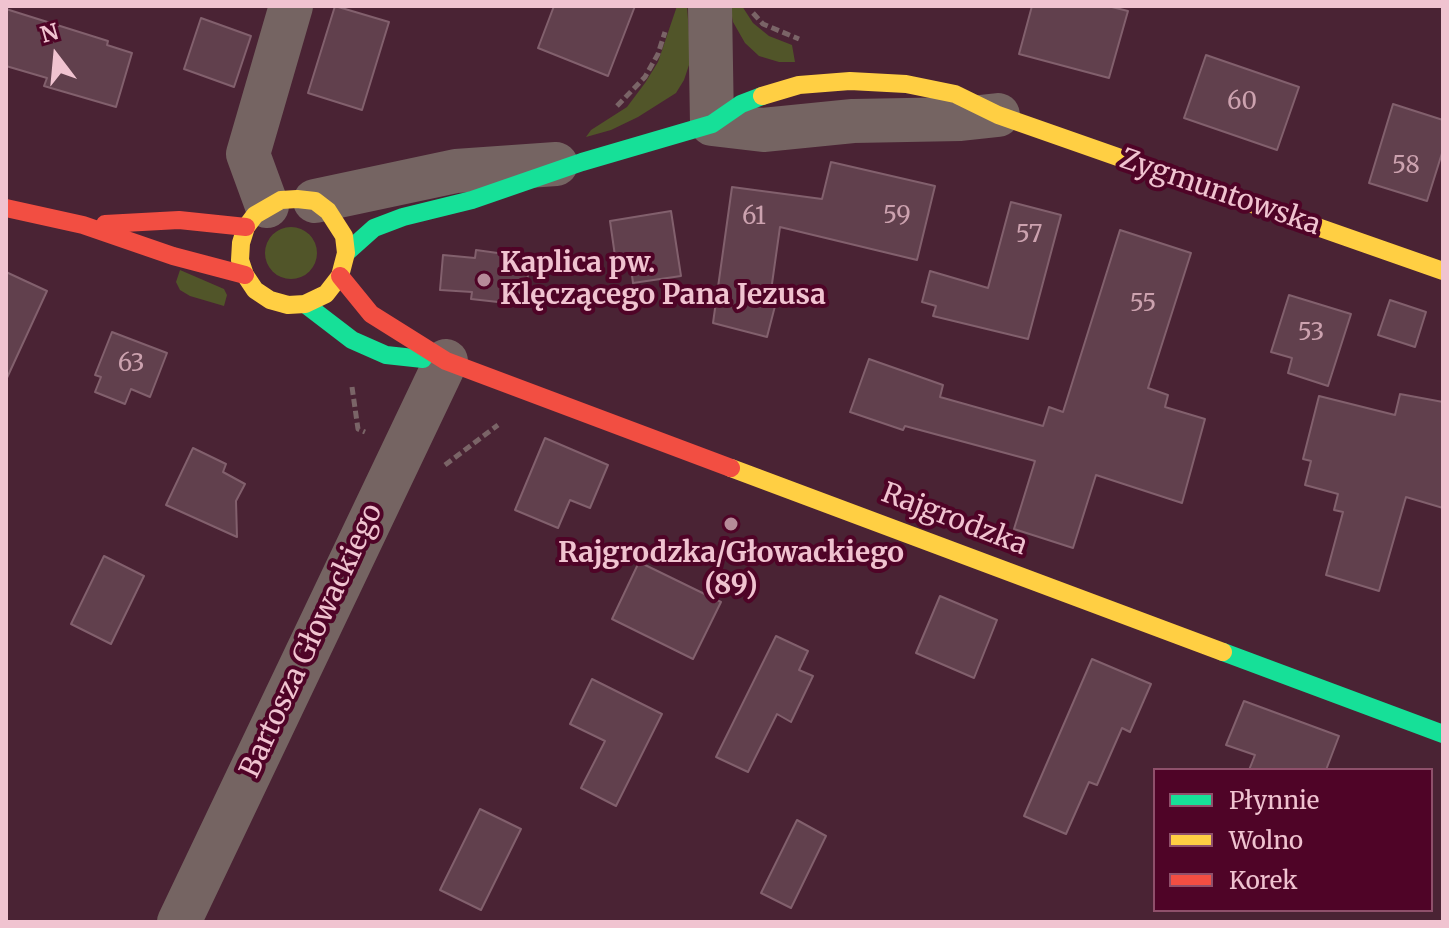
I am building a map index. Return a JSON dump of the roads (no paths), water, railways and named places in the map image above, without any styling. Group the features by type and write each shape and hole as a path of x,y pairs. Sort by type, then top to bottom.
{"street":[{"path":"256,216 248,154 291,6"},
{"path":"710,6 712,124"},
{"name":"Zygmuntowska","path":"346,253 374,228 403,217 472,200 582,162 712,124 763,130 853,121 961,119 998,115 1443,271"},
{"name":"Zygmuntowska","path":"315,201 456,171 582,162"},
{"path":"281,200 315,201 337,222 344,236 346,253 340,276 326,294 305,304 288,305 270,300 255,290 245,275 240,260 241,243 256,216 281,200"},
{"path":"6,208 83,225 173,256 245,275"},
{"path":"83,225 256,216"},
{"name":"Rajgrodzka","path":"340,276 371,314 446,361 1443,734"},
{"name":"Rajgrodzka","path":"305,304 352,340 386,355 446,361"},
{"name":"Bartosza Głowackiego","path":"179,922 446,361"}],"place":[{"name":"Kaplica pw. Klęczącego Pana Jezusa","path":"484,280"},
{"name":"Rajgrodzka/Głowackiego (89)","path":"731,524"}]}
